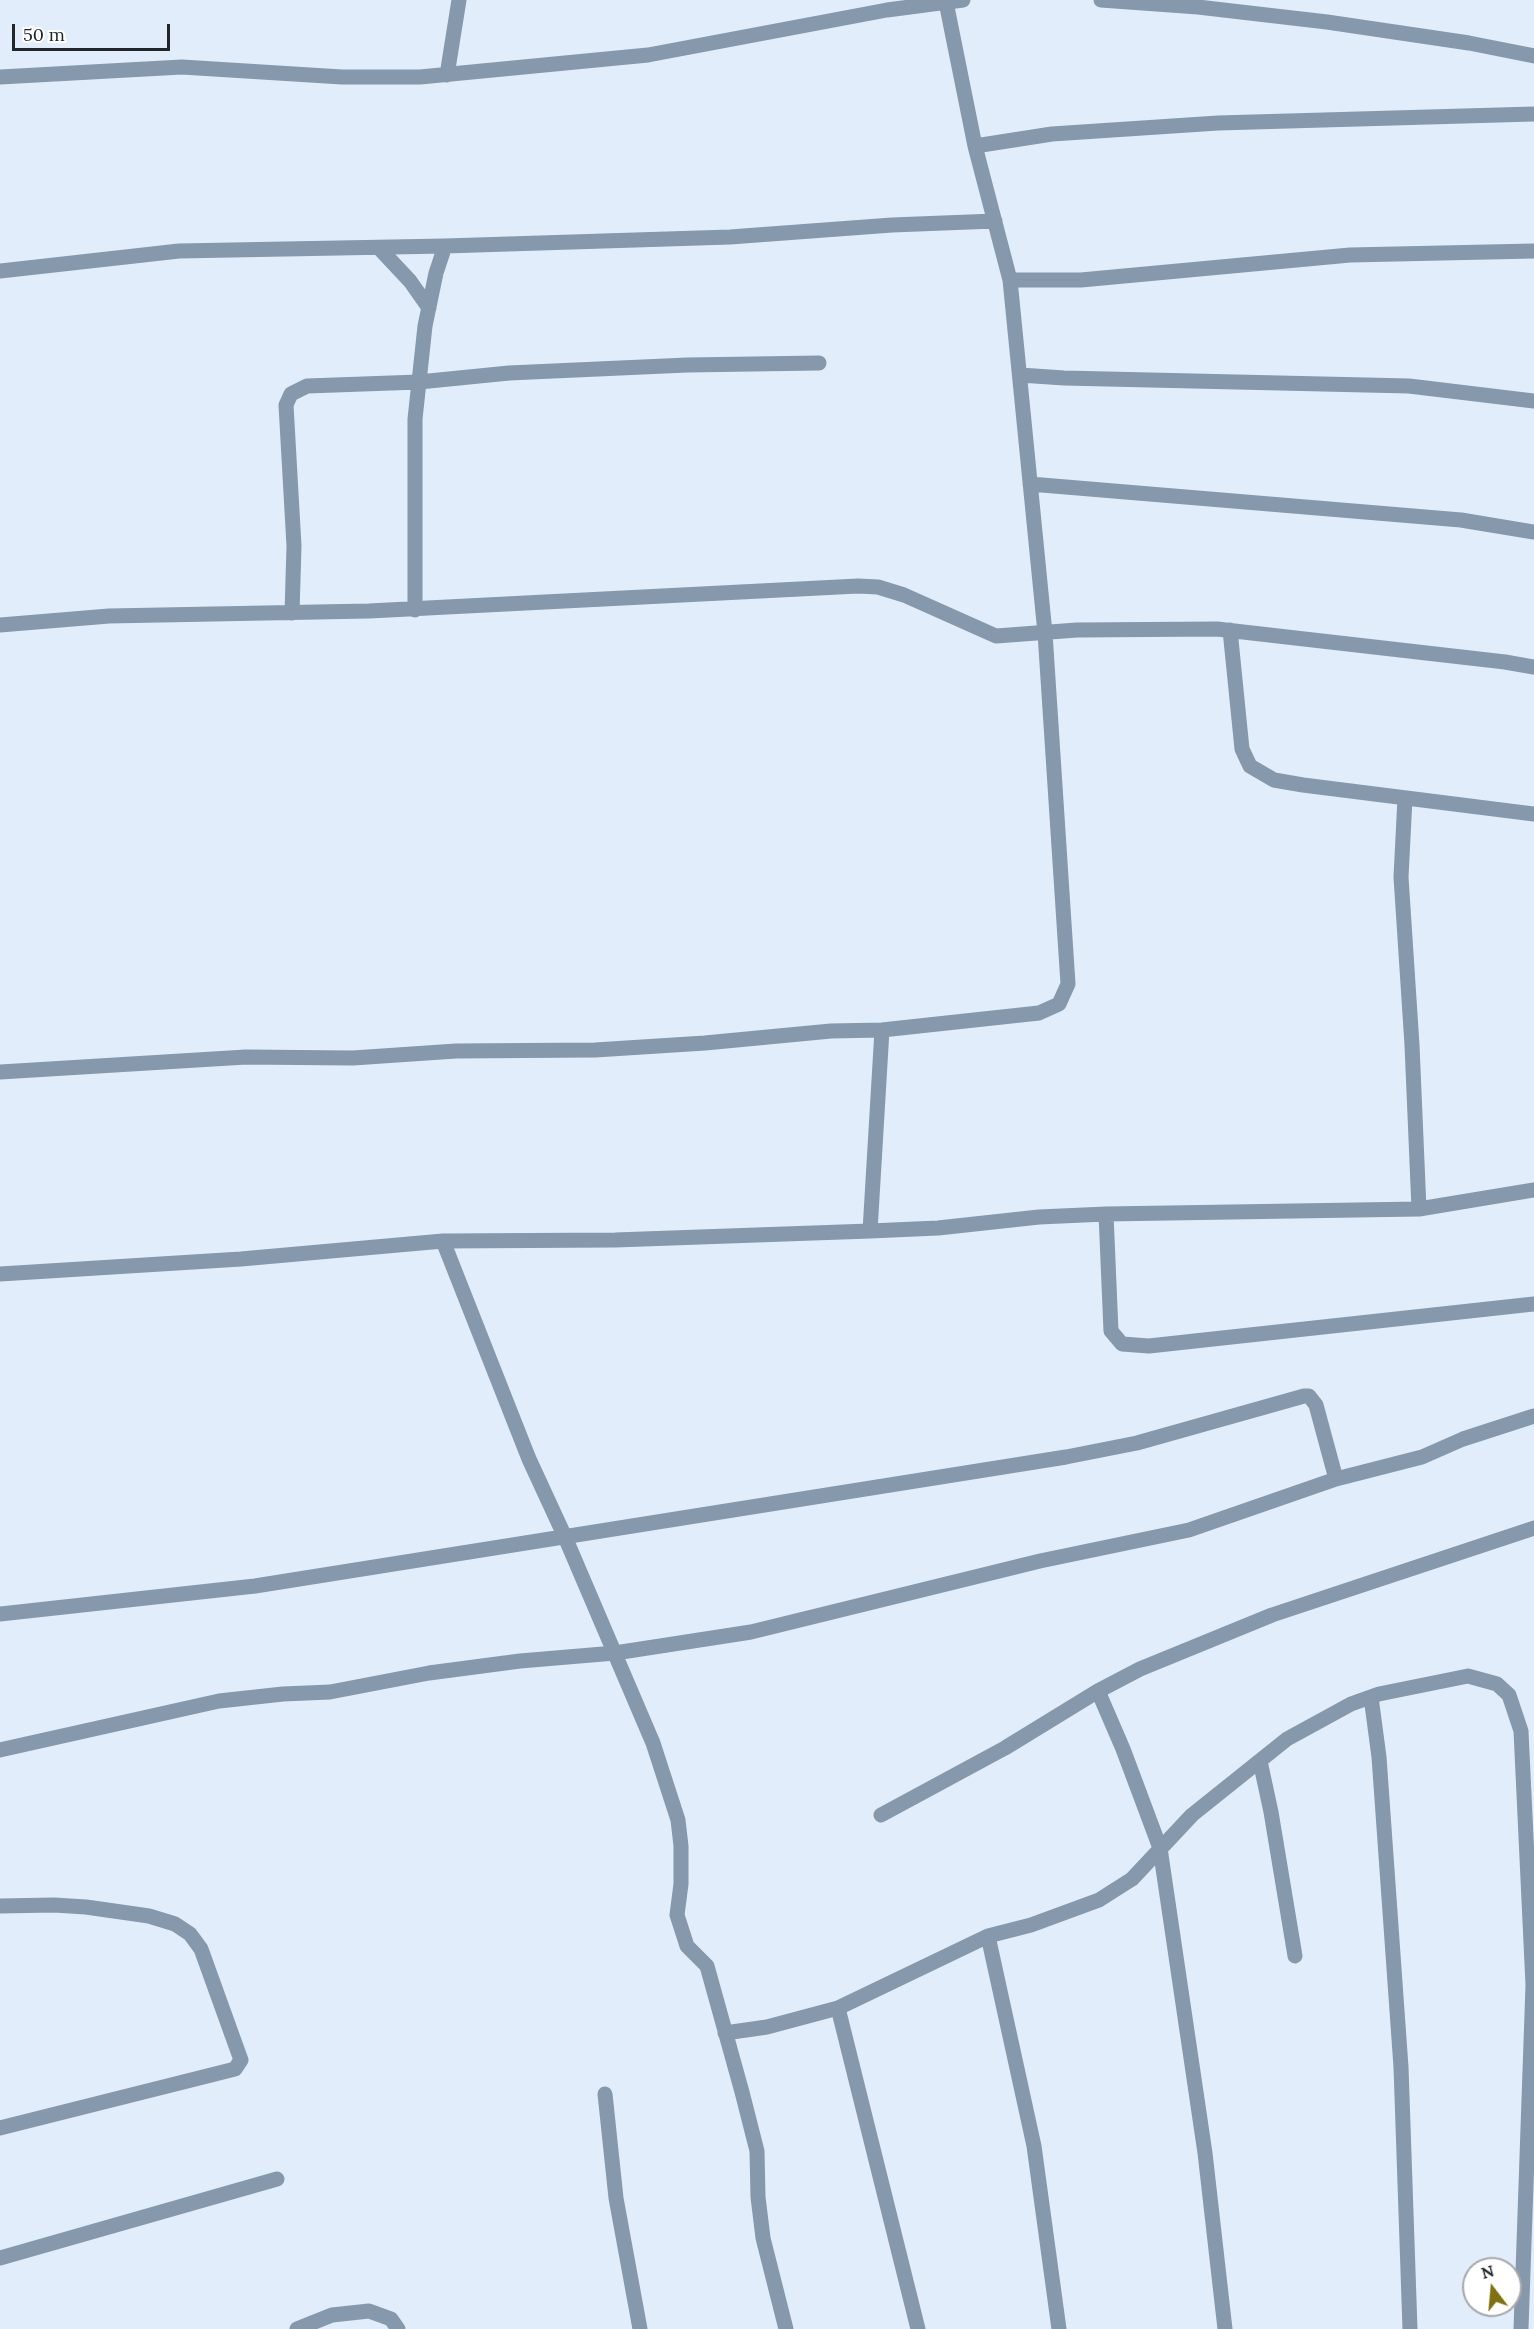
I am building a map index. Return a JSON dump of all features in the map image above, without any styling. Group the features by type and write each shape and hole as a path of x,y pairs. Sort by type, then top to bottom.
{"street":[{"path":"447,75 459,0"},
{"path":"0,77 182,67 342,77 447,75 648,55 887,10 963,0"},
{"path":"1101,0 1198,7 1327,22 1469,43 1534,56"},
{"path":"0,1072 246,1057 353,1058 456,1051 596,1050 705,1043 831,1031 882,1030 1039,1013 1059,1004 1068,984 1045,633 1010,280 975,146 946,2"},
{"path":"975,146 1052,134 1218,123 1534,114"},
{"path":"0,271 180,251 380,248 730,237 892,225 995,221"},
{"path":"415,609 415,419 429,308 445,246"},
{"path":"380,248 410,281 429,308"},
{"path":"1010,280 1081,280 1350,255 1534,251"},
{"path":"292,613 294,546 286,405 291,394 307,386 419,382 509,373 687,365 819,363"},
{"path":"1020,375 1409,386 1534,401"},
{"path":"1030,484 1461,520 1534,532"},
{"path":"0,625 109,616 415,609 858,586 878,587 904,595 996,636 1077,630 1230,630 1534,667"},
{"path":"1230,630 1242,749 1250,766 1274,780 1534,814"},
{"path":"1405,798 1401,877 1412,1045 1419,1209"},
{"path":"870,1231 882,1030"},
{"path":"0,1274 241,1259 443,1241 615,1240 870,1231 938,1228 1039,1217 1106,1214 1419,1209 1534,1190"},
{"path":"1106,1214 1111,1331 1122,1344 1172,1343 1534,1304"},
{"path":"443,1241 529,1459 653,1743 678,1821 681,1846 681,1884 677,1915 687,1946 707,1966 757,2151 758,2197 763,2238 786,2329"},
{"path":"0,1614 255,1586 1127,1445 1304,1396 1310,1396 1316,1405 1336,1479"},
{"path":"0,1750 219,1701 283,1694 330,1692 429,1673 520,1661 615,1653 751,1632 1040,1561 1189,1530 1336,1479 1422,1457 1463,1439 1534,1416"},
{"path":"881,1815 1005,1748 1098,1691 1140,1669 1272,1615 1534,1528"},
{"path":"725,2033 767,2027 838,2008 988,1936 1031,1925 1099,1900 1132,1879 1192,1815 1287,1739 1351,1704 1371,1697 1468,1676 1497,1684 1509,1695 1521,1731 1533,1985 1529,2297 1521,2329"},
{"path":"1098,1691 1123,1749 1160,1848 1205,2152 1225,2329"},
{"path":"1371,1697 1379,1757 1401,2067 1410,2329"},
{"path":"1260,1761 1271,1812 1294,1956"},
{"path":"0,1906 86,1907 149,1916 175,1924 190,1934 201,1949 241,2060 235,2069 0,2128"},
{"path":"988,1936 1034,2145 1059,2329"},
{"path":"838,2008 918,2329"},
{"path":"605,2094 616,2198 640,2329"},
{"path":"0,2258 277,2179"},
{"path":"297,2329 332,2315 369,2311 391,2319 398,2329"}]}
